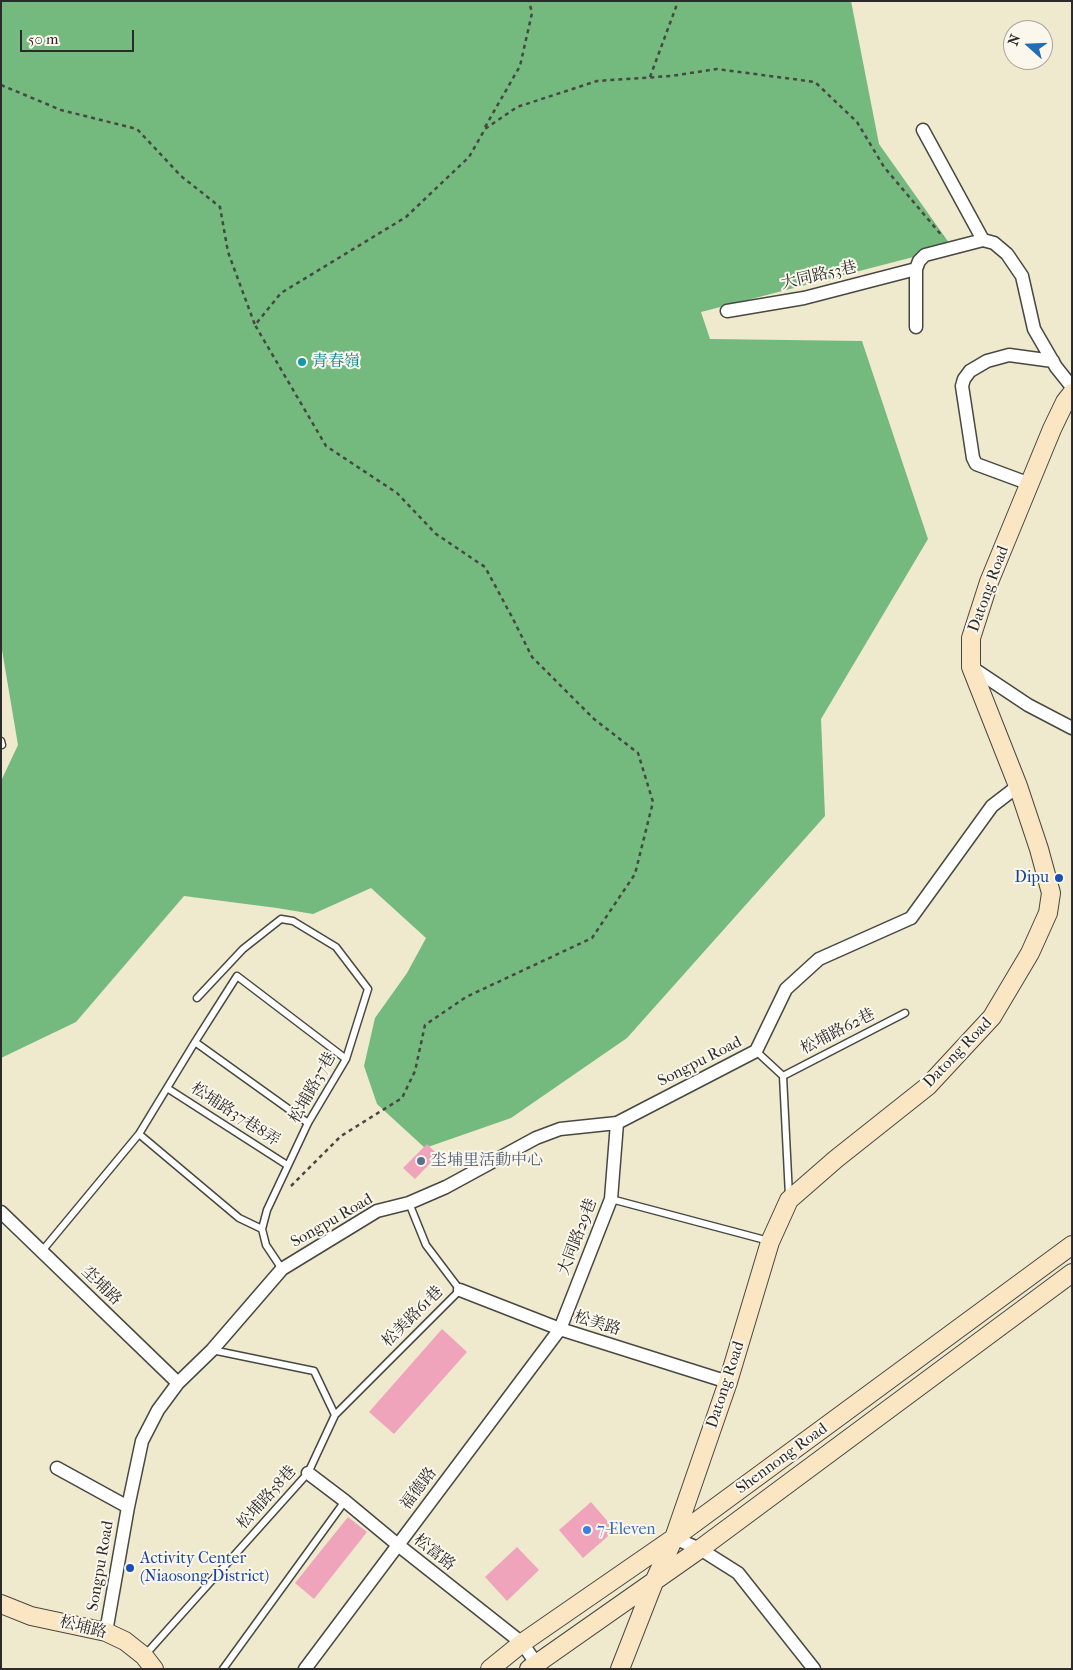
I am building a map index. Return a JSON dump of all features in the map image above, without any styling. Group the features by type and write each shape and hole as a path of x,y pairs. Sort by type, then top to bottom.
{"street":[{"path":"923,130 983,240"},
{"path":"916,327 916,269 924,255 983,240 994,243 1007,254 1022,276 1034,328 1052,361 1072,387"},
{"name":"大同路53巷","path":"727,311 804,298 916,269"},
{"path":"1030,484 976,464 973,458 962,386 964,379 970,371 987,361 1009,355 1052,361"},
{"name":"Datong Road","path":"620,1669 654,1582 674,1538 728,1382 770,1242 789,1200 836,1159 928,1086 992,1017 1030,953 1048,913 1051,892 1039,849 1018,786 971,667 971,638 989,582 1052,429 1072,392"},
{"path":"971,667 1028,705 1072,728"},
{"name":"Songpu Road","path":"106,1632 128,1507 142,1441 158,1410 178,1384 212,1350 282,1269 377,1211 408,1203 446,1187 536,1138 560,1129 616,1123 756,1051 786,989 819,960 911,918 992,806 1018,786"},
{"name":"大同路29巷","path":"560,1329 611,1199 616,1123"},
{"name":"坔埔路","path":"1,1212 178,1384"},
{"name":"Shennong Road","path":"490,1669 522,1643 674,1538 1072,1245"},
{"name":"Shennong Road","path":"532,1666 700,1549 1072,1273"},
{"name":"松美路","path":"460,1290 560,1329 728,1382"},
{"name":"福德路","path":"305,1669 560,1329"},
{"path":"57,1468 128,1507"},
{"name":"松富路","path":"308,1473 522,1643 532,1666"},
{"path":"674,1538 700,1549 738,1573 814,1669"},
{"name":"松埔路","path":"1,1604 31,1616 106,1632 125,1641 149,1662"}],"lane":[{"path":"1,741 2,745"},
{"name":"松埔路37巷","path":"197,998 243,948 281,920 293,921 336,947 368,989 346,1059 308,1123 287,1165 267,1210 262,1229"},
{"path":"42,1251 139,1134 237,976 346,1059"},
{"name":"松埔路62巷","path":"783,1076 905,1013"},
{"path":"195,1042 308,1123"},
{"path":"756,1051 783,1076 789,1200"},
{"name":"松埔路37巷8弄","path":"167,1088 287,1165"},
{"path":"139,1134 239,1218 262,1229 266,1245 282,1269"},
{"path":"611,1199 770,1242"},
{"name":"松美路61巷","path":"335,1415 460,1290 426,1245 408,1203"},
{"path":"212,1350 314,1371 335,1415"},
{"name":"松埔路58巷","path":"149,1662 308,1473 335,1415"},
{"path":"223,1669 345,1501"}],"path":[{"path":"255,325 280,293 406,218 469,157 520,66 532,13 529,1"},
{"path":"650,77 676,7 676,1"},
{"path":"484,129 517,107 597,81 717,69 815,82 857,122 884,168 946,240"},
{"path":"1,85 61,110 137,129 181,176 220,207 228,252 255,325 326,446 397,493 436,534 485,567 532,657 594,719 638,753 653,802 635,874 592,938 466,997 425,1025 415,1071 402,1098 341,1136 287,1190"}],"green space":[{"path":"1,1 851,1 879,144 952,247 701,312 710,339 862,341 928,539 821,719 825,816 627,1038 511,1118 425,1148 377,1104 364,1066 375,1018 407,973 426,938 371,888 313,914 184,896 76,1022 1,1058 1,781 18,745 1,644"}],"building":[{"name":"坔埔里活動中心","path":"427,1144 438,1155 415,1179 403,1168"},
{"path":"442,1329 467,1352 394,1434 369,1412"},
{"name":"7-Eleven","path":"591,1502 615,1530 583,1558 559,1530"},
{"path":"348,1517 367,1532 314,1599 295,1583"},
{"path":"517,1547 539,1570 507,1601 485,1577"}],"place":[{"name":"青春嶺","path":"302,362"},
{"name":"Dipu","path":"1059,878"},
{"name":"坔埔里活動中心","path":"421,1161"},
{"name":"7-Eleven","path":"587,1530"},
{"name":"Activity Center (Niaosong District)","path":"130,1568"}]}
